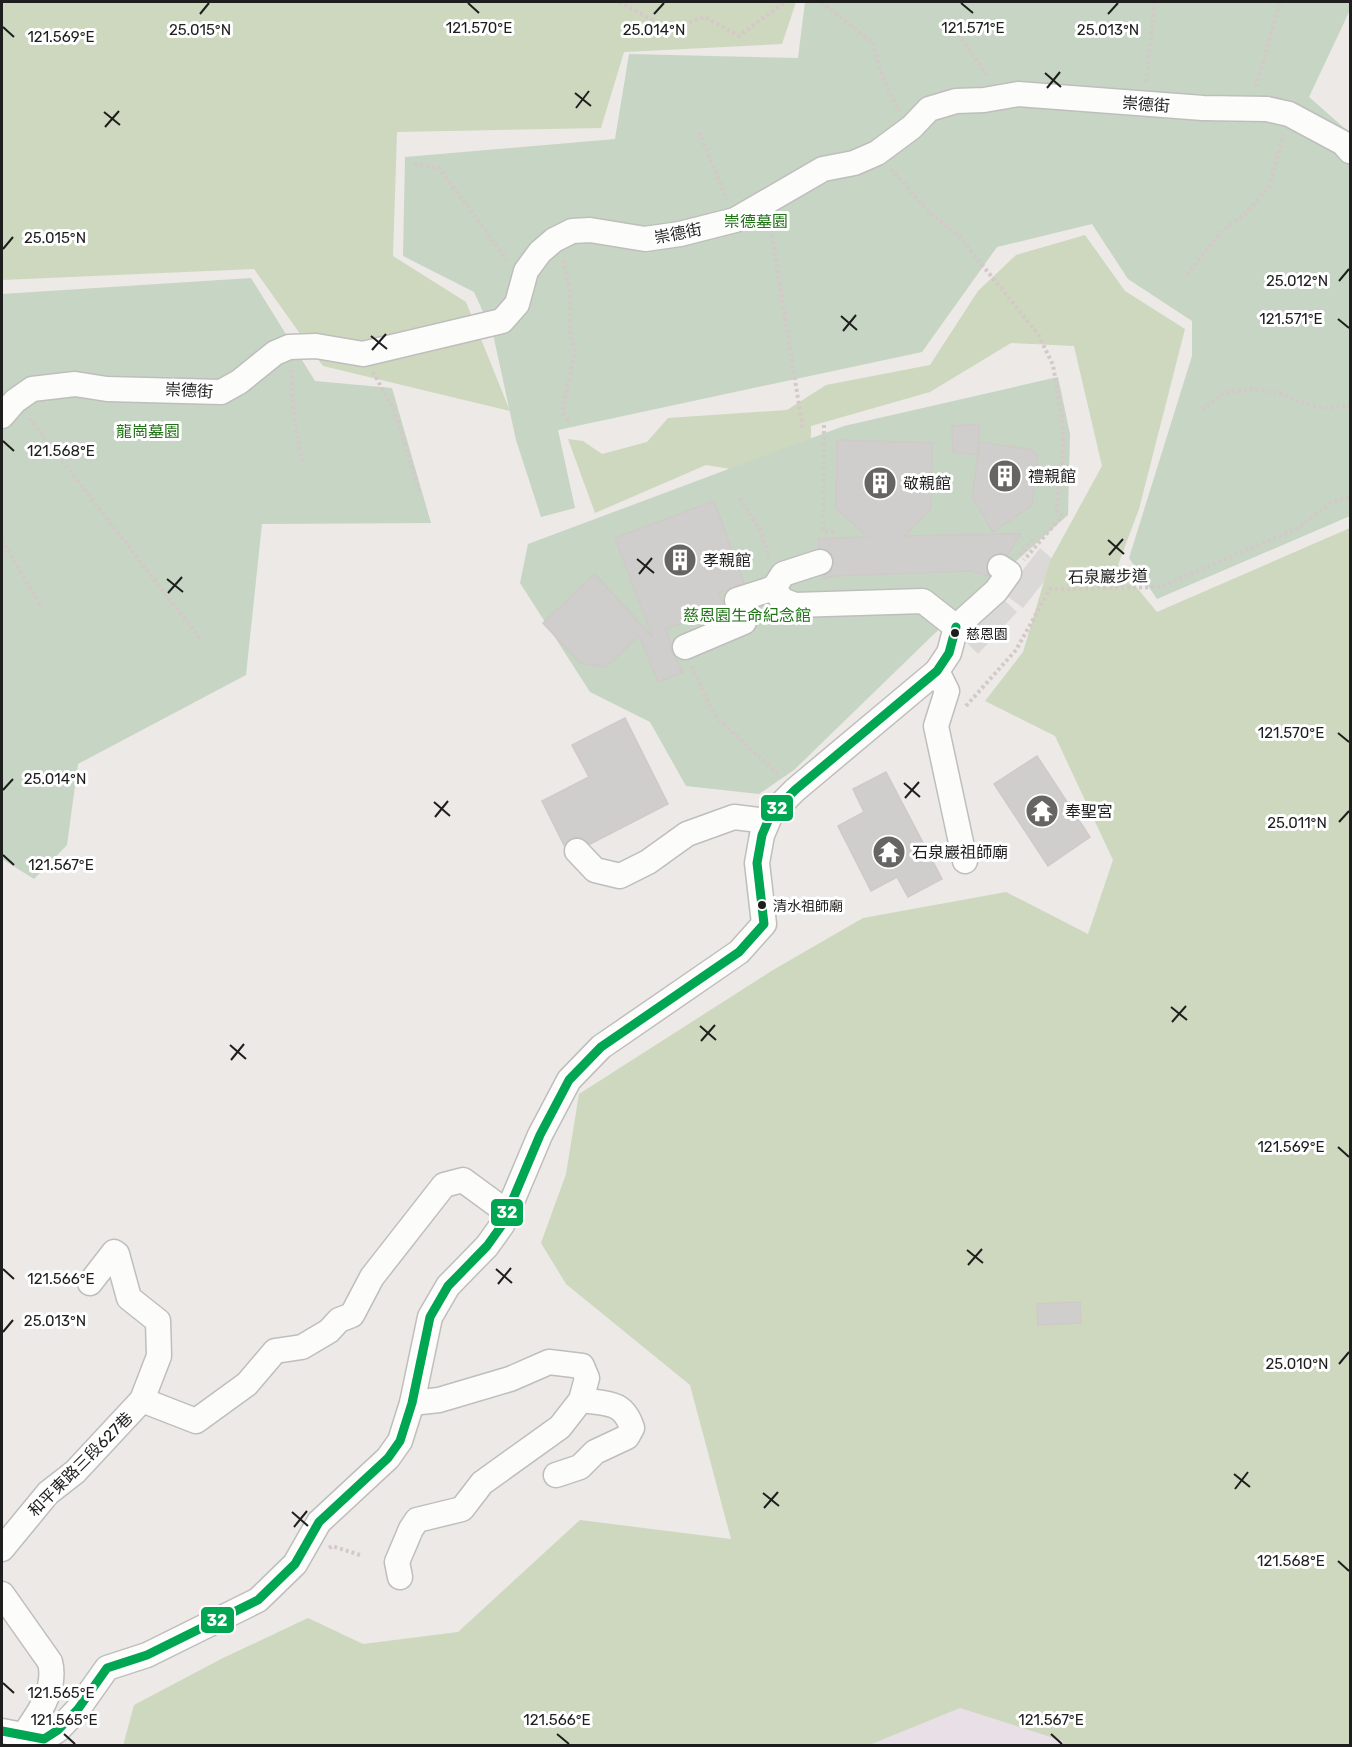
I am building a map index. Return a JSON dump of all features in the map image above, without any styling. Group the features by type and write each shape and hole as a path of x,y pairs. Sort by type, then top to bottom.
{"street":[{"name":"崇德街","path":"8,408 32,389 75,384 107,389 222,392 239,382 275,352 289,347 316,346 363,354 502,321 516,304 526,270 554,240 572,231 590,230 645,239 680,234 735,220 823,169 854,163 877,153 912,127 929,109 957,101 984,100 1018,94 1143,104 1267,109 1289,114 1342,143 1350,151"},
{"path":"685,647 744,622 737,600 774,588 783,574 820,562"},
{"path":"965,861 936,726 942,681 956,627 996,591 1013,563"},
{"path":"774,588 782,600 795,605 923,601 956,627"},
{"path":"12,1734 44,1739 58,1730 107,1668 147,1655 258,1599 295,1564 319,1522 388,1458 400,1441 412,1403 430,1317 448,1286 487,1246 508,1213 540,1135 569,1080 601,1047 739,952 764,924 757,863 762,835 771,814 795,790 942,681"},
{"path":"577,851 595,870 620,876 648,862 687,834 734,816 768,821"},
{"path":"142,1400 196,1421 247,1384 275,1351 302,1347 329,1331 339,1320 351,1315 372,1277 444,1185 463,1180 508,1213"},
{"name":"和平東路三段627巷","path":"2,1549 48,1493 75,1472 142,1400 159,1356 158,1321 129,1298 117,1254 114,1252 90,1282"},
{"path":"400,1577 397,1562 411,1528 417,1521 462,1509 482,1483 560,1427 581,1400 587,1378 582,1366 549,1362 510,1379 449,1397 412,1403"},
{"path":"556,1475 580,1467 595,1452 627,1437 632,1428 627,1414 617,1406 581,1400"},
{"path":"2,1594 50,1662 54,1674 41,1710 12,1734"}],"path":[{"path":"619,2 669,29 705,16 740,36 785,2"},
{"path":"821,2 873,43 882,76 901,115 912,127"},
{"path":"1143,104 1155,2"},
{"path":"1250,108 1280,2"},
{"path":"948,19 1001,96"},
{"path":"1187,275 1221,232 1246,213 1269,187 1289,114"},
{"path":"699,132 735,220"},
{"path":"414,164 439,168 510,264 526,270"},
{"path":"890,168 931,214 958,235 1038,334 1053,365 1063,426 1063,458 1056,509 1062,516 1013,563"},
{"path":"766,203 803,430"},
{"path":"554,240 560,250 570,291 570,333 575,351 562,412 570,422"},
{"path":"289,347 294,419 302,461"},
{"path":"363,354 395,412 419,491"},
{"path":"1202,410 1223,393 1251,389 1284,394 1293,400 1323,408 1350,406"},
{"path":"8,408 201,640"},
{"path":"824,425 823,531 835,532"},
{"name":"石泉巖步道","path":"942,681 966,707 1016,650 1050,589 1160,587 1298,528 1331,503 1350,496"},
{"path":"740,498 760,532 770,561"},
{"path":"1013,563 1035,536"},
{"path":"2,540 19,574 42,608"},
{"path":"685,647 714,716 795,790"}],"shaded area":[{"path":"1040,548 1058,564 1023,608 1004,594"},
{"path":"1003,599 1017,612 978,654 964,640"},
{"path":"960,1708 1063,1741 1063,1746 867,1746"}],"green space":[{"path":"2,2 796,2 782,44 624,52 601,128 397,132 393,256 466,302 510,411 323,366 254,269 2,280"},
{"name":"崇德墓園","path":"805,2 1350,2 1350,10 1309,97 1350,133 1350,516 1157,599 1129,558 1192,356 1192,321 1128,279 1092,224 997,247 922,352 558,430 575,508 541,517 516,440 493,334 474,292 403,256 405,157 615,139 629,54 798,58"},
{"path":"1085,235 1125,291 1185,329 1139,509 1118,565 1157,612 1350,528 1350,1745 1063,1745 1063,1741 960,1708 867,1746 123,1746 134,1705 223,1658 308,1618 363,1644 458,1632 580,1520 731,1539 690,1385 566,1284 541,1243 566,1174 579,1094 773,970 863,918 1006,892 1088,934 1113,860 1055,736 985,701 1023,652 1050,561 1102,466 1074,346 1011,343 930,392 811,426 810,516 743,471 706,465 595,513 568,439 583,441 602,454 647,442 668,418 787,410 826,385 930,365 978,291 1016,255"},
{"name":"龍崗墓園","path":"251,278 315,381 392,388 431,523 262,524 246,675 78,764 67,845 34,879 2,859 2,294"},
{"name":"慈恩園生命紀念館","path":"1058,377 1070,434 1068,515 933,635 794,770 759,794 686,786 650,722 590,692 520,583 528,544 844,426"}],"building":[{"path":"980,424 977,455 953,452 952,426"},
{"path":"837,440 932,443 931,509 904,536 1021,534 1007,555 1000,553 989,559 986,567 989,576 970,571 833,576 823,579 823,576 831,571 834,558 829,551 819,548 818,539 867,537 836,508"},
{"name":"禮親館","path":"980,442 1033,450 1038,456 1032,505 993,532 972,497"},
{"path":"714,501 744,583 719,593 724,607 666,629 672,652 683,672 658,682 639,635 606,667 580,663 543,623 595,574 653,638 615,538"},
{"path":"625,718 668,804 590,844 582,838 574,837 564,845 542,801 589,777 572,745"},
{"name":"奉聖宮","path":"1037,756 1090,837 1048,866 994,784"},
{"name":"石泉巖祖師廟","path":"886,772 942,879 908,897 897,877 871,891 838,826 864,812 853,789"},
{"path":"1080,1302 1081,1323 1038,1325 1037,1304"}],"transit line":[{"name":"32","path":"2,1731 44,1739 58,1730 78,1709 107,1668 147,1655 258,1600 295,1564 319,1522 388,1458 400,1441 412,1403 430,1317 448,1286 487,1246 502,1225 540,1135 569,1080 601,1047 739,952 764,924 757,863 762,835 771,814 795,790 937,671 949,653 956,627"}],"place":[{"name":"禮親館","path":"1005,476"},
{"name":"敬親館","path":"880,483"},
{"name":"孝親館","path":"680,560"},
{"name":"慈恩園","path":"955,633"},
{"name":"奉聖宮","path":"1042,811"},
{"name":"石泉巖祖師廟","path":"889,852"},
{"name":"清水祖師廟","path":"762,905"}]}
